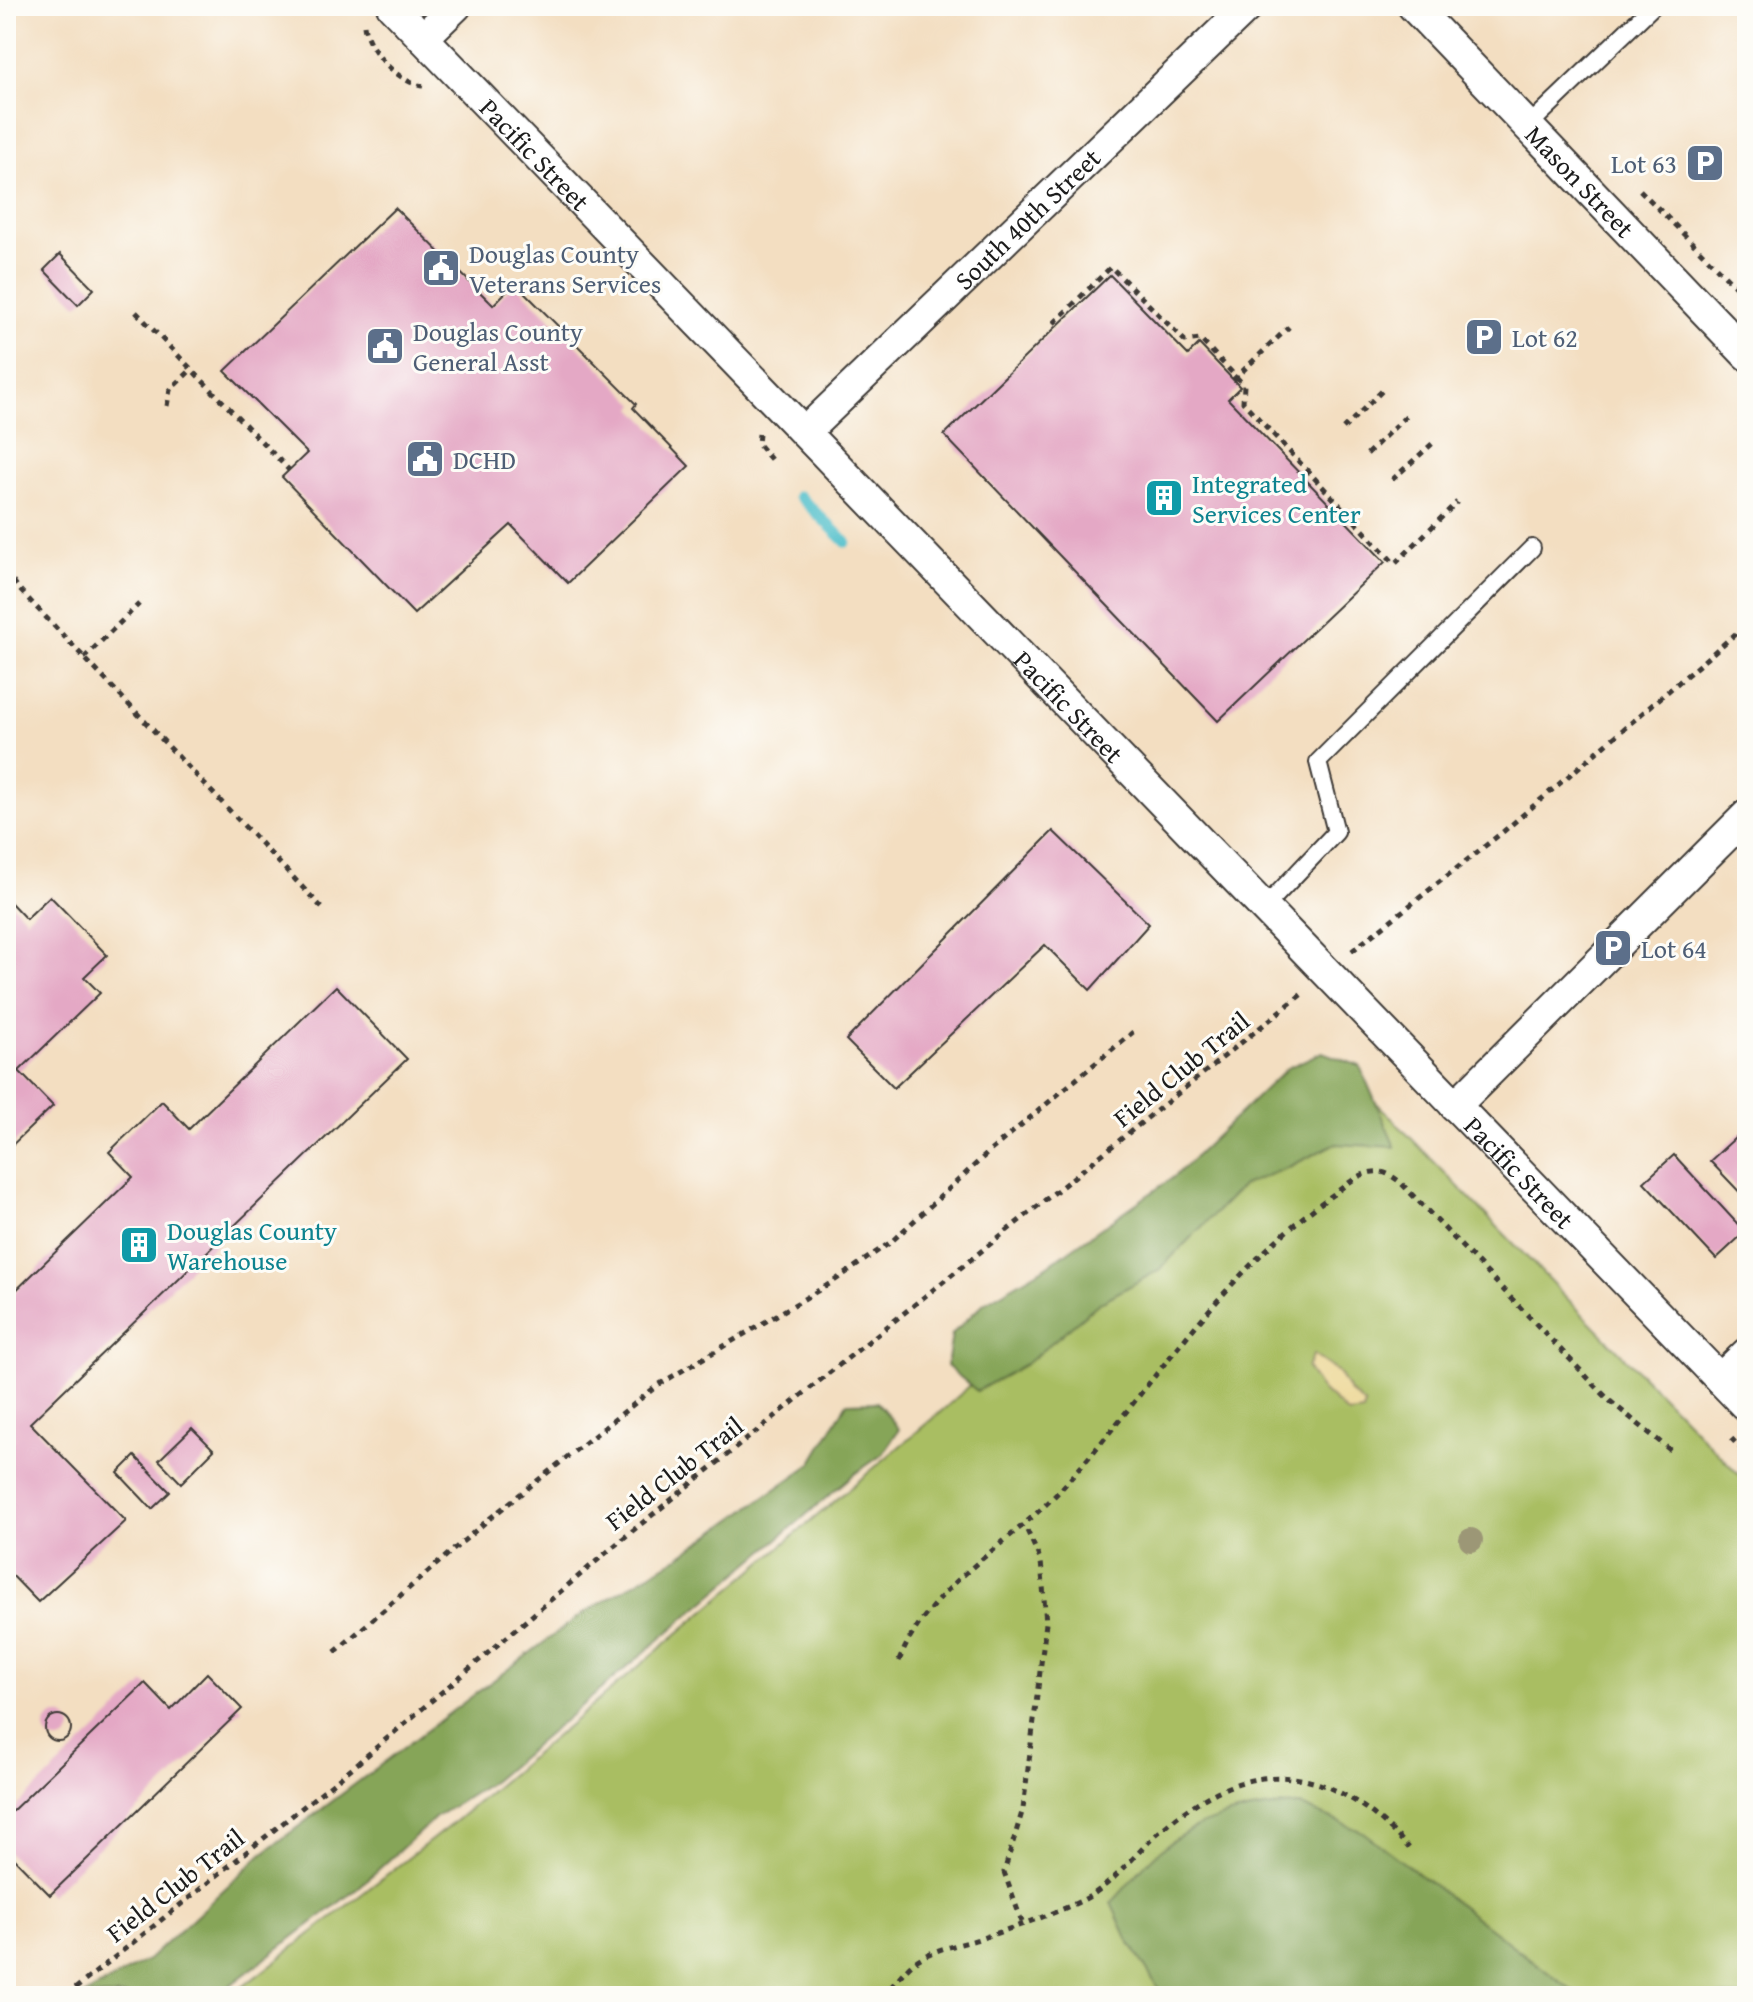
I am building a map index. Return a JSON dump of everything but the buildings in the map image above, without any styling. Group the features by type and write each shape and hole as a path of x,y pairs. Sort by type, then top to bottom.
{"street":[{"path":"423,38 456,6"},
{"name":"South 40th Street","path":"805,432 1248,6"},
{"name":"Mason Street","path":"1413,6 1747,355"},
{"name":"Pacific Street","path":"378,10 423,38 1747,1407"},
{"path":"1455,1106 1747,815"},
{"path":"1720,1379 1747,1353"}],"lane":[{"path":"1527,127 1653,6"},
{"path":"1264,908 1336,832 1318,762 1532,548"}],"path":[{"path":"378,10 364,31 392,68"},
{"path":"1637,188 1747,298"},
{"path":"1054,323 1111,267 1185,341 1200,339 1244,385 1243,402 1395,564 1457,502"},
{"path":"136,312 289,470"},
{"path":"1235,378 1289,327"},
{"path":"167,406 170,390 192,369"},
{"path":"1343,429 1382,391"},
{"path":"1367,454 1406,416"},
{"path":"1392,480 1433,443"},
{"path":"6,571 84,658 326,912"},
{"path":"84,658 139,604"},
{"path":"1343,958 1504,831 1747,624"},
{"name":"Field Club Trail","path":"66,1996 346,1773 626,1536 1256,1034 1312,986"},
{"path":"335,1652 489,1519 658,1385 831,1283 891,1242 990,1151 1133,1032"},
{"path":"899,1661 910,1634 936,1601 1025,1526 1066,1484 1252,1261 1316,1207 1372,1171 1388,1173 1400,1182 1610,1401 1670,1450"},
{"path":"1022,1922 1004,1872 1023,1809 1046,1623 1041,1561 1025,1526"},
{"path":"883,1996 913,1962 933,1951 1092,1895 1193,1805 1231,1786 1278,1775 1307,1779 1382,1818 1409,1848"}],"green space":[{"path":"1322,1052 1360,1066 1395,1147 1334,1144 1289,1167 1243,1185 1159,1270 1099,1303 1026,1364 977,1391 947,1366 952,1334 984,1303 1047,1266 1175,1176 1287,1068"},
{"path":"1333,1058 1747,1483 1747,1996 231,1996 453,1823 945,1408"},
{"path":"877,1402 899,1429 883,1454 853,1475 493,1781 436,1817 357,1889 216,1996 83,1996 149,1959 262,1854 579,1616 680,1556 811,1464 847,1403"},
{"path":"1299,1805 1363,1832 1579,1996 1163,1996 1127,1938 1111,1903 1156,1854 1193,1828 1246,1811"}],"sand":[{"path":"1313,1355 1338,1372 1349,1391 1365,1405 1363,1412 1348,1414 1319,1387 1307,1368"}],"waterway":[{"path":"799,496 846,542"}],"place":[{"name":"Lot 63","path":"1705,163"},
{"name":"Douglas County Veterans Services","path":"441,268"},
{"name":"Lot 62","path":"1484,337"},
{"name":"Douglas County General Asst","path":"385,346"},
{"name":"DCHD","path":"425,459"},
{"name":"Integrated Services Center","path":"1164,498"},
{"name":"Lot 64","path":"1613,948"},
{"name":"Douglas County Warehouse","path":"139,1245"}]}
